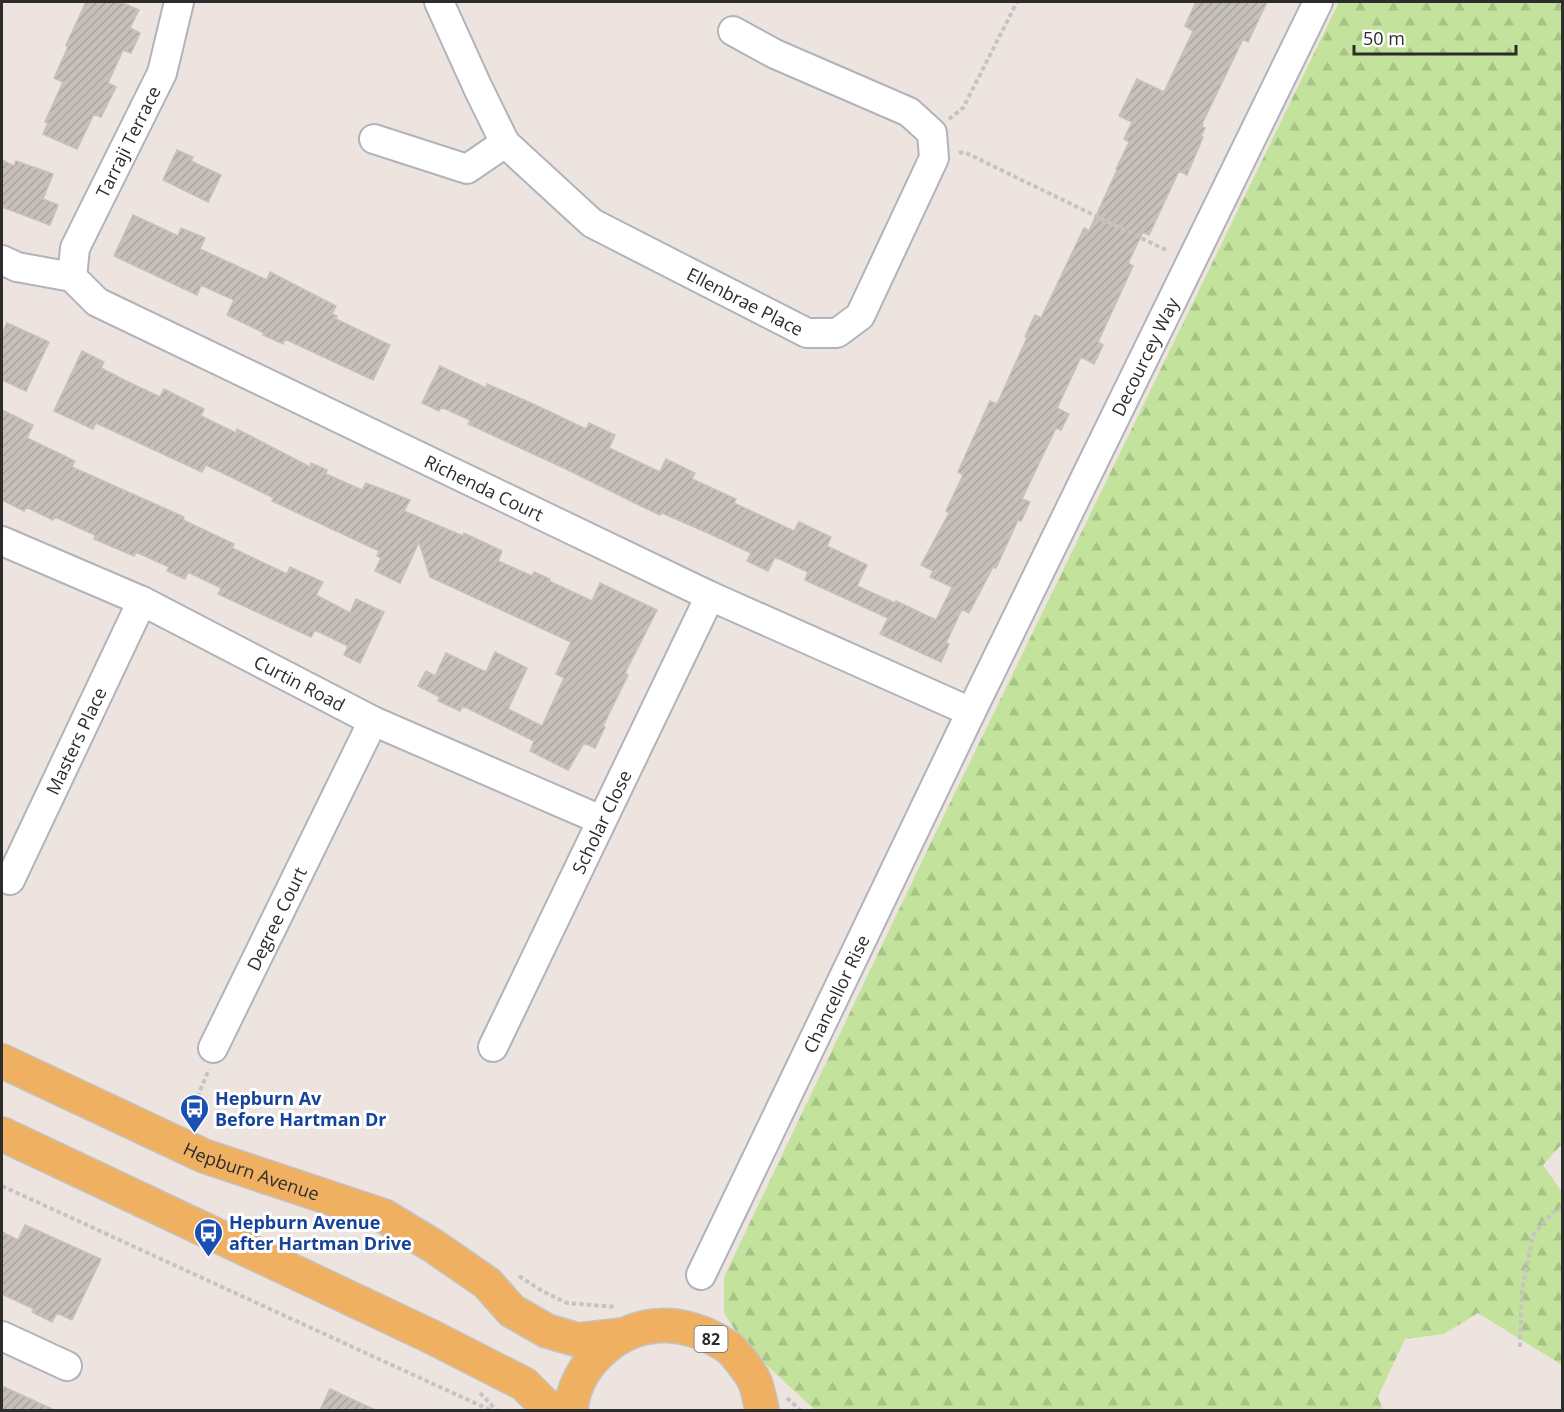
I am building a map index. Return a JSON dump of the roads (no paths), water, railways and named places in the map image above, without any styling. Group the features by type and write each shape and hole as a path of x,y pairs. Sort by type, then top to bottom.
{"main road":[{"name":"Hepburn Avenue","path":"2,1061 204,1156 384,1216 487,1282 512,1311 548,1331 578,1340 623,1335"},
{"path":"2,1134 462,1352 524,1384 550,1410"},
{"name":"82","path":"571,1410 580,1377 596,1356 623,1335 655,1326 691,1328 729,1348 754,1380 762,1410"}],"street":[{"name":"Tarraji Terrace","path":"72,277 75,248 162,74 179,2"},
{"name":"Ellenbrae Place","path":"440,2 505,143 592,223 807,333 837,333 860,316 933,146 909,112 775,54 733,31"},
{"name":"Decourcey Way","path":"971,712 1318,2"},
{"path":"374,139 467,169 505,143"},
{"path":"2,260 17,267 72,277"},
{"name":"Richenda Court","path":"72,277 97,302 710,596 971,712"},
{"name":"Curtin Road","path":"2,541 142,601 373,721 601,820"},
{"name":"Scholar Close","path":"493,1047 710,596"},
{"name":"Masters Place","path":"10,880 142,601"},
{"name":"Chancellor Rise","path":"701,1275 971,712"},
{"name":"Degree Court","path":"213,1048 373,721"},
{"path":"2,1336 67,1366"}],"place":[{"name":"Hepburn Av Before Hartman Dr","path":"194,1134"},
{"name":"Hepburn Avenue after Hartman Drive","path":"208,1258"}]}
